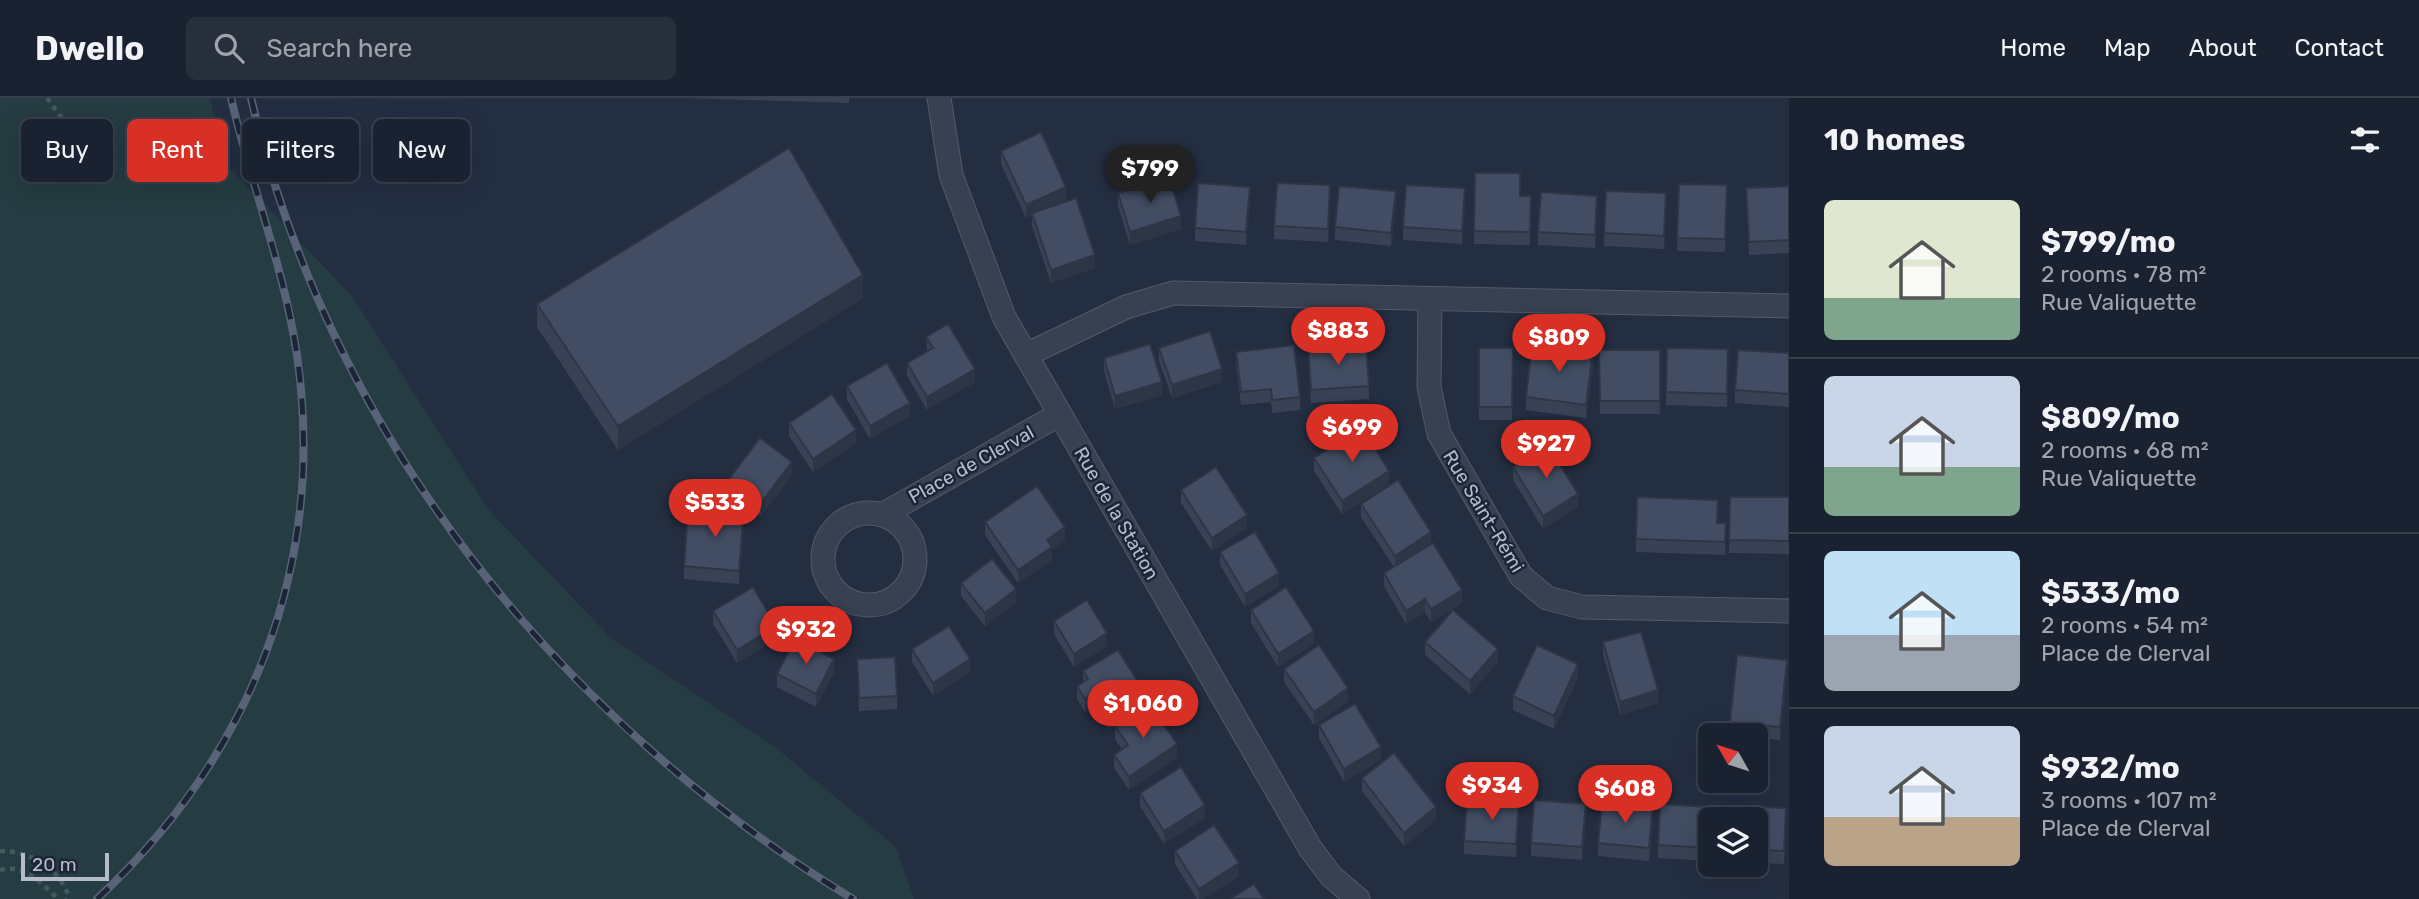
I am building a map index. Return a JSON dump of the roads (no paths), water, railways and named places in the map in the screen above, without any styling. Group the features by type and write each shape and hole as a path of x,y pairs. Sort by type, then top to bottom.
{"street":[{"name":"Rue de la Station","path":"939,98 951,175 1004,317 1310,848 1331,876 1358,899"},
{"path":"1026,355 1126,307 1173,293 1789,306"},
{"name":"Rue Saint-Rémi","path":"1430,299 1429,387 1439,434 1521,576 1547,598 1583,607 1789,611"},
{"name":"Place de Clerval","path":"882,514 906,531 913,544 913,573 906,586 895,597 882,603 867,605 853,602 840,595 829,583 824,569 823,553 828,538 838,525 851,516 882,514 1060,414"}],"railway":[{"path":"97,899 151,843 197,783 236,719 266,652 288,582 300,508 303,433 297,355 276,258 231,98"},
{"path":"251,98 287,222 337,340 399,453 472,559 555,657 647,747 746,828 853,899"}]}
